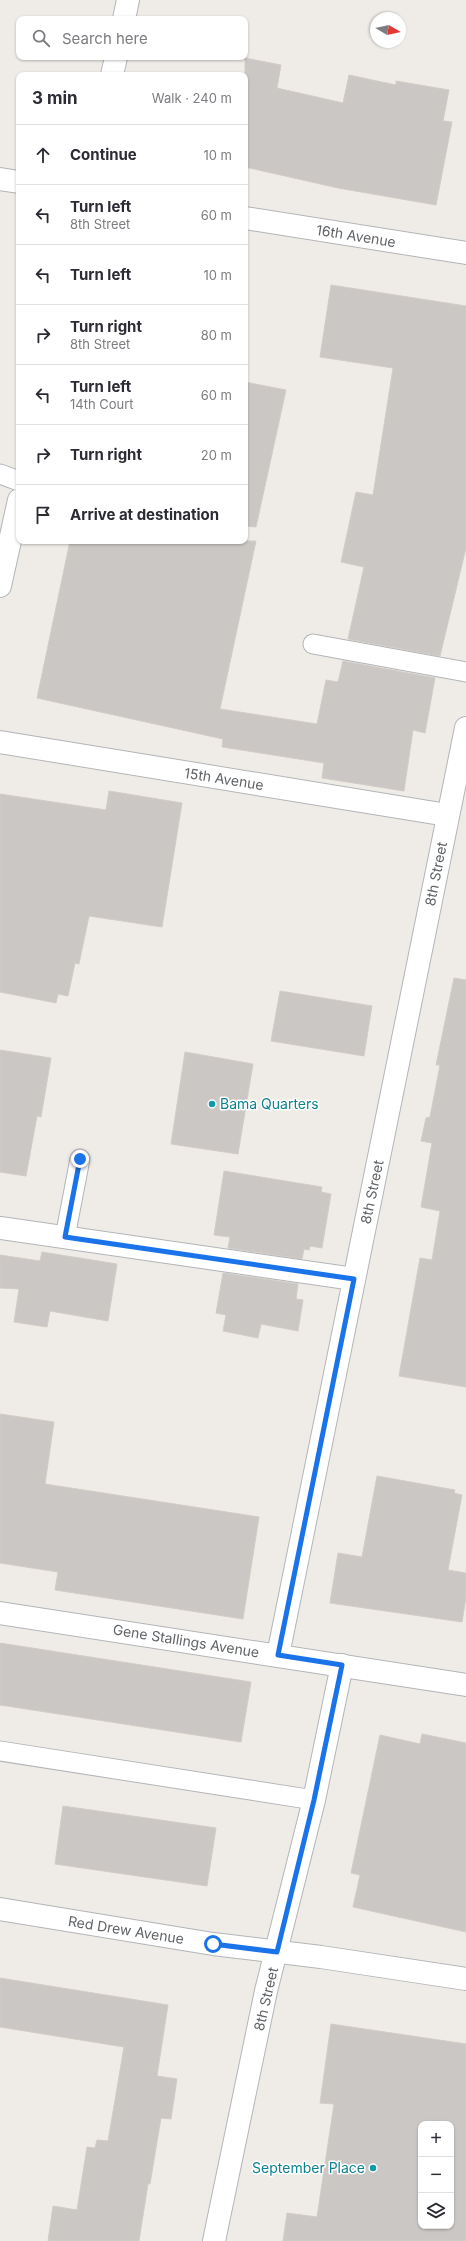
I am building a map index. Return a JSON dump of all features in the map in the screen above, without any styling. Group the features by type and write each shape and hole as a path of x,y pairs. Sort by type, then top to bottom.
{"street":[{"path":"125,16 128,0"},
{"path":"113,72 115,60"},
{"path":"0,179 16,182"},
{"name":"16th Avenue","path":"248,218 466,253"},
{"path":"0,586 16,514"},
{"name":"8th Street","path":"278,1655 447,815 466,728"},
{"name":"15th Avenue","path":"0,742 447,815"},
{"path":"0,1228 354,1279"},
{"name":"Gene Stallings Avenue","path":"0,1612 466,1685"},
{"name":"8th Street","path":"214,2241 266,1991 314,1800 342,1665"},
{"name":"Red Drew Avenue","path":"0,1909 277,1952 466,1979"}],"lane":[{"path":"0,474 16,480"},
{"path":"313,644 466,672"},
{"path":"65,1237 80,1159"},
{"path":"0,1751 314,1800"}],"building":[{"path":"248,59 281,65 277,88 343,103 349,75 396,85 396,81 449,90 443,121 452,122 436,205 338,188 248,168 248,72 245,72 245,60 248,60"},
{"path":"331,285 466,306 466,548 440,656 348,639 364,567 341,562 356,492 373,495 393,368 320,357"},
{"path":"248,383 286,390 256,527 248,526"},
{"path":"248,541 256,541 220,709 317,724 326,680 338,682 343,661 435,678 425,733 413,730 404,791 322,778 324,763 222,747 223,739 37,698 69,544 248,544"},
{"path":"109,791 182,803 162,927 89,916 79,964 75,963 68,996 58,994 56,1003 0,992 0,794 106,810"},
{"path":"454,978 466,980 466,1387 399,1376 420,1258 432,1260 440,1211 421,1207 432,1143 421,1141 426,1118 430,1117 440,1065 436,1065"},
{"path":"280,991 372,1006 364,1056 271,1041"},
{"path":"0,1050 51,1058 41,1117 37,1116 26,1176 0,1172"},
{"name":"Bama Quarters","path":"185,1052 253,1064 238,1154 171,1144"},
{"path":"224,1171 322,1187 321,1192 331,1194 322,1248 310,1246 309,1250 304,1249 302,1259 228,1248 230,1237 214,1235"},
{"path":"42,1252 117,1264 108,1321 50,1311 47,1327 14,1322 19,1289 0,1288 0,1255 40,1261"},
{"path":"223,1273 298,1284 296,1299 303,1300 298,1331 261,1324 258,1338 223,1331 226,1315 216,1313"},
{"path":"0,1414 54,1422 45,1484 259,1517 243,1619 55,1590 58,1572 0,1563"},
{"path":"377,1476 455,1490 454,1493 462,1495 448,1570 466,1573 466,1597 462,1622 330,1603 338,1553 362,1557"},
{"path":"0,1643 251,1682 241,1742 0,1705"},
{"path":"422,1734 466,1743 466,1932 353,1907 360,1875 351,1873 380,1735 420,1744"},
{"path":"63,1806 216,1828 207,1886 55,1864"},
{"path":"0,1978 168,2005 157,2076 177,2079 171,2119 161,2118 139,2241 48,2241 53,2206 77,2210 87,2147 95,2148 97,2140 108,2141 124,2047 0,2027"},
{"name":"September Place","path":"331,2024 466,2044 466,2241 283,2241 287,2213 317,2217 334,2104 320,2103"}],"place":[{"name":"Bama Quarters","path":"212,1104"},
{"name":"September Place","path":"373,2168"}],"route":[{"path":"80,1159 65,1237 354,1279 278,1655 342,1665 314,1800 277,1952 213,1944"}]}
